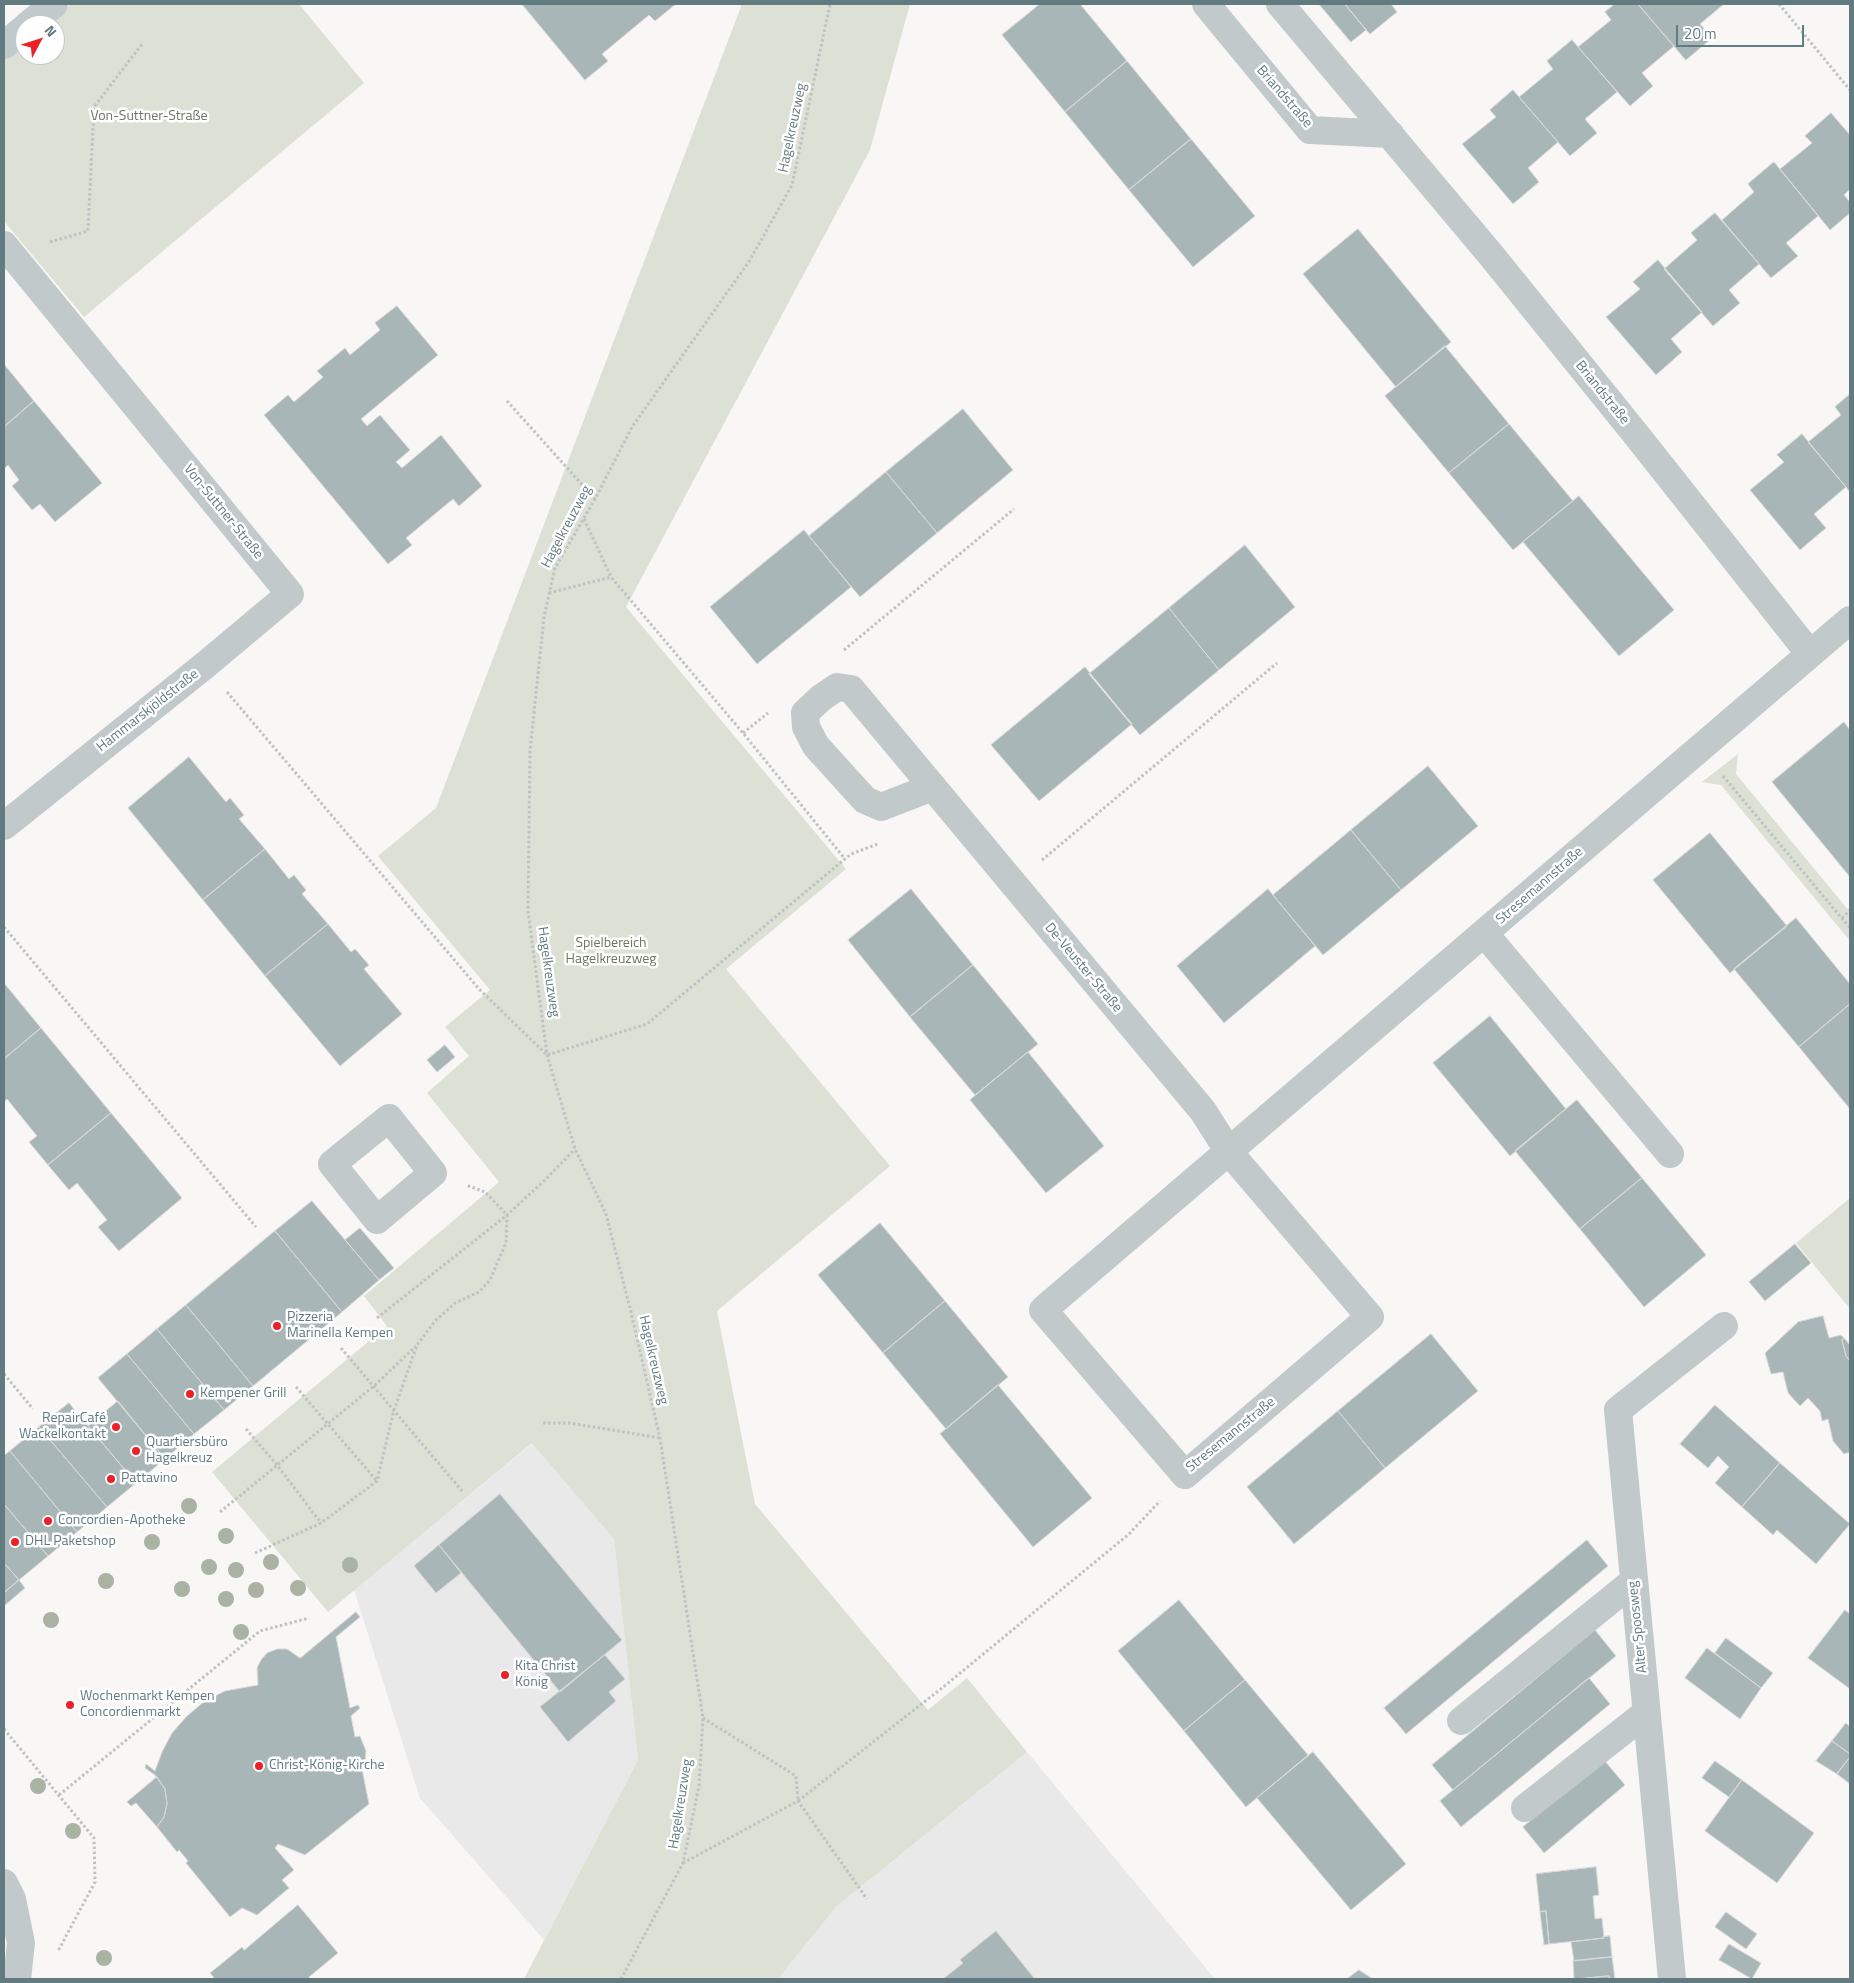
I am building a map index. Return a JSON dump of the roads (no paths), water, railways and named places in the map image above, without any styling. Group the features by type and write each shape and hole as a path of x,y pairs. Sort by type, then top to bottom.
{"street":[{"path":"40,15 54,4"},
{"name":"Briandstraße","path":"1206,4 1310,130 1390,134"},
{"name":"Briandstraße","path":"1280,4 1390,134 1634,432 1810,654"},
{"path":"4,46 15,37"},
{"name":"Von-Suttner-Straße","path":"11,254 290,594"},
{"name":"Hammarskjöldstraße","path":"4,826 204,666 290,594"},
{"name":"Stresemannstraße","path":"1229,1152 1370,1318 1185,1475 1043,1310 1850,620"},
{"name":"De-Veuster-Straße","path":"933,787 881,807 865,800 816,746 806,727 805,713 820,698 837,687 851,689 933,787 1013,884 1203,1111 1229,1152"},
{"path":"1484,933 1670,1154"},
{"name":"Alter Spoosweg","path":"1672,1979 1618,1410 1724,1326"},
{"path":"1461,1721 1634,1581"},
{"path":"1525,1808 1646,1713"},
{"path":"4,1883 12,1899 21,1943 17,1979"}],"place":[{"name":"Pizzeria Marinella Kempen","path":"277,1326"},
{"name":"Kempener Grill","path":"190,1394"},
{"name":"RepairCafé Wackelkontakt","path":"116,1427"},
{"name":"Quartiersbüro Hagelkreuz","path":"136,1451"},
{"name":"Pattavino","path":"111,1479"},
{"name":"Concordien-Apotheke","path":"48,1521"},
{"name":"DHL Paketshop","path":"15,1542"},
{"name":"Kita Christ König","path":"505,1675"},
{"name":"Wochenmarkt Kempen Concordienmarkt","path":"70,1705"},
{"name":"Christ-König-Kirche","path":"259,1766"}],"park label":[{"name":"Spielbereich Hagelkreuzweg","path":"611,952"}]}
